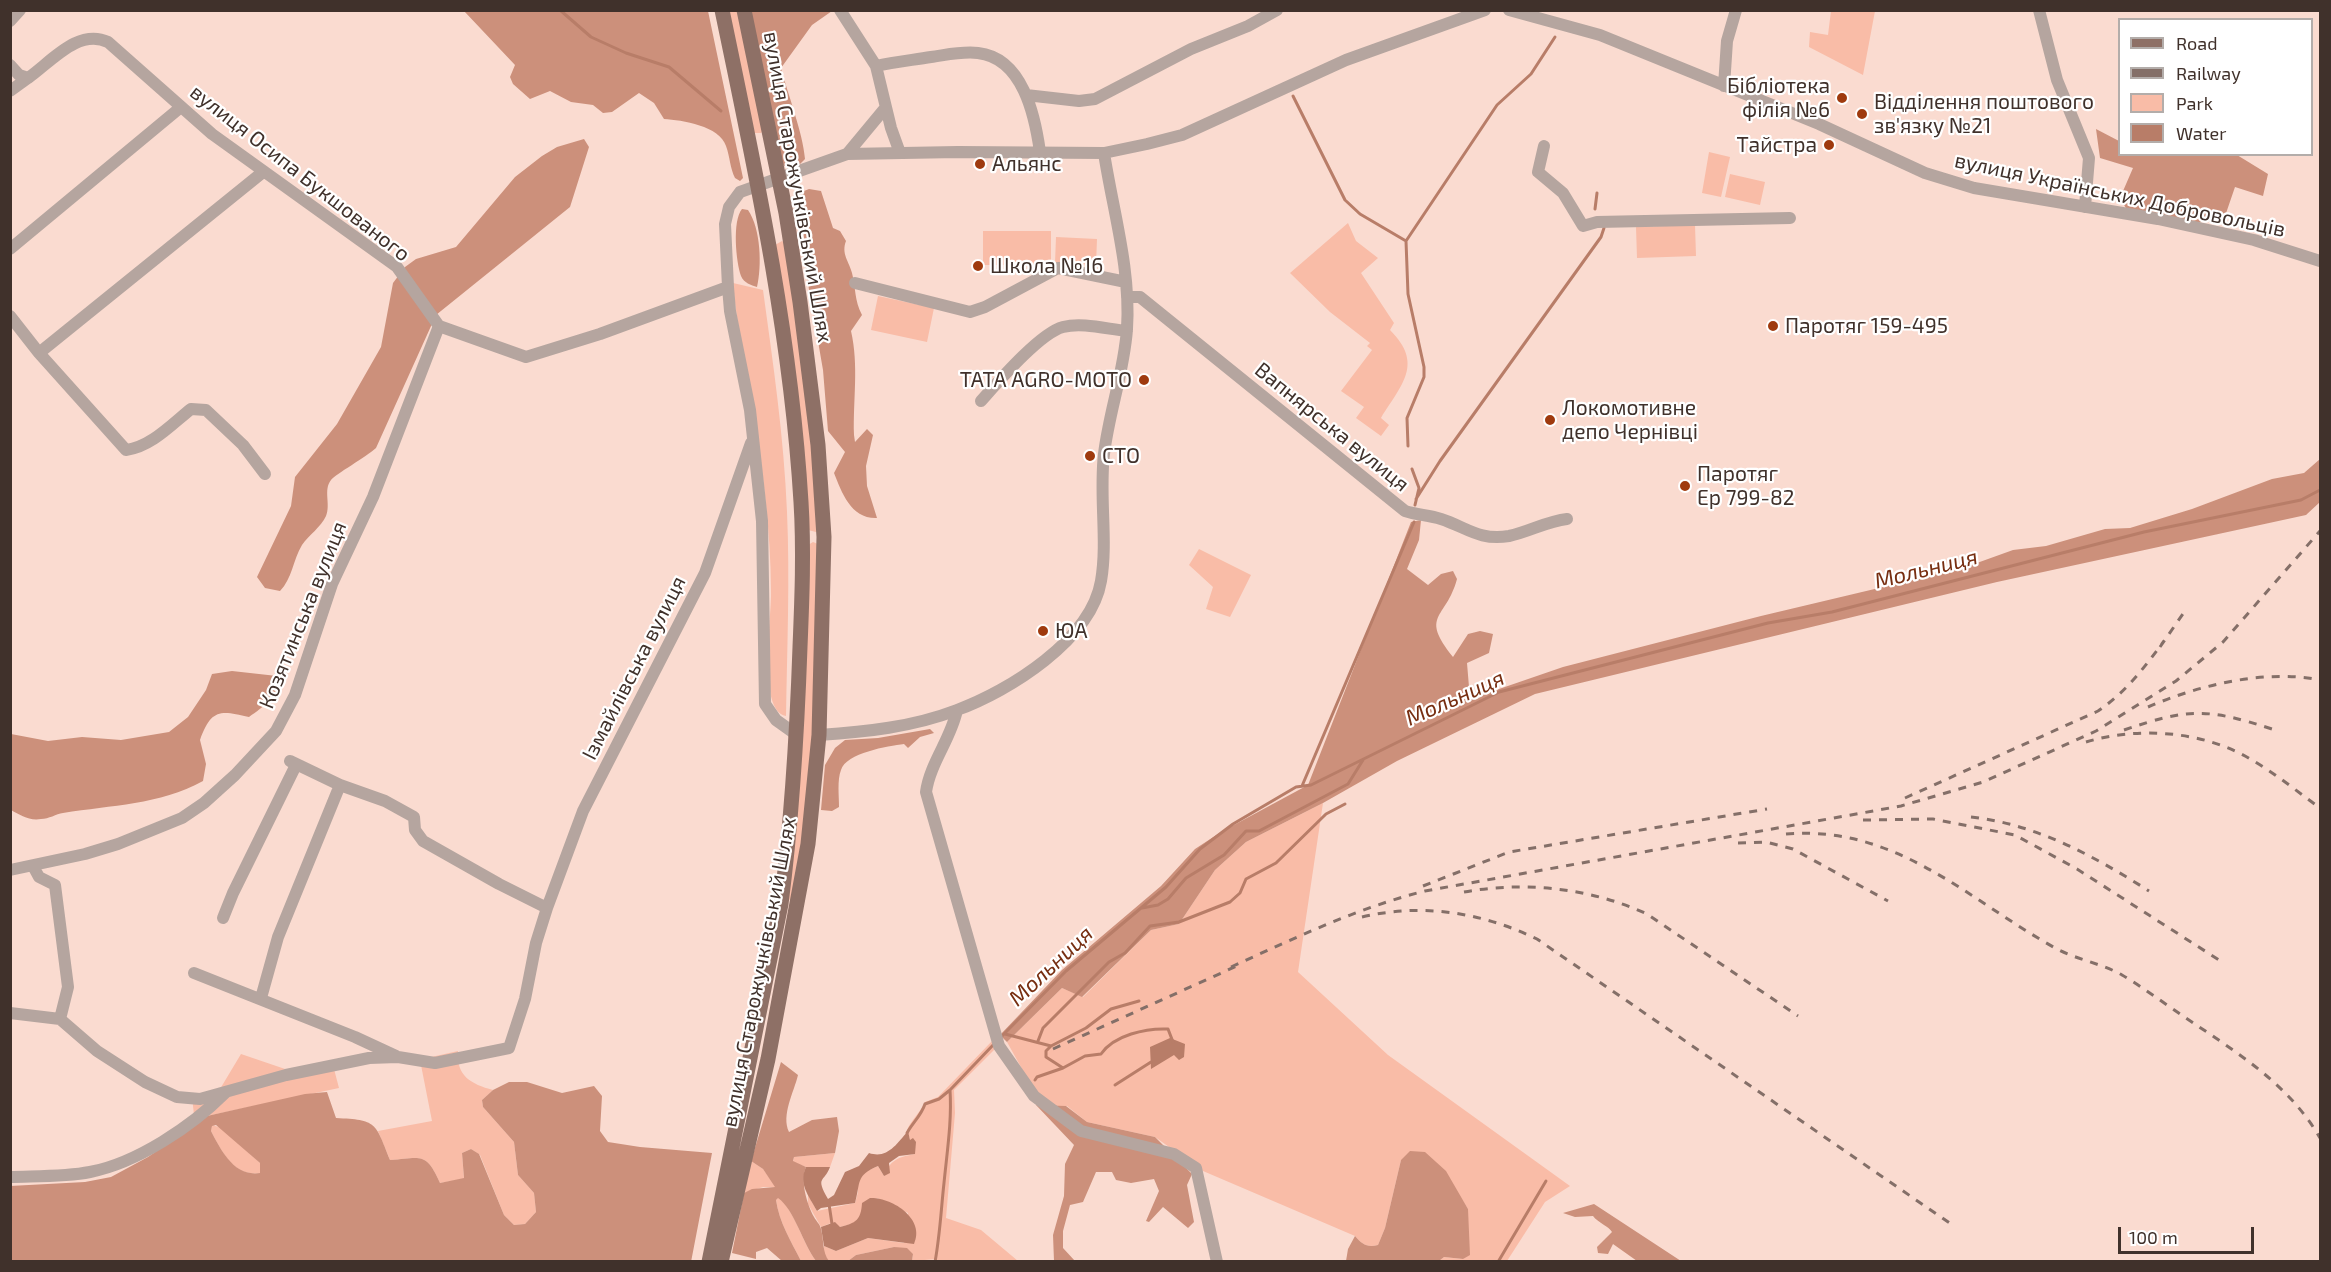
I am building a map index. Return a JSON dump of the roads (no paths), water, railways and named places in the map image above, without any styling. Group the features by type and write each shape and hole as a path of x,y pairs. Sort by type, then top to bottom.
{"main road":[{"name":"вулиця Старожучківський Шлях","path":"720,1250 781,904 797,735 802,537 793,414 769,234 722,10"},
{"name":"вулиця Старожучківський Шлях","path":"709,1262 720,1250 768,1059 808,844 819,735 824,537 818,444 789,230 744,10"},
{"path":"769,234 789,230"},
{"path":"802,537 824,537"},
{"path":"781,904 798,907"}],"street":[{"path":"10,21 20,10"},
{"path":"840,10 876,66 900,153"},
{"path":"1026,95 1079,101 1095,99 1174,57 1248,26 1277,10"},
{"path":"847,154 1104,153 1182,135 1346,60 1465,14 1485,10"},
{"name":"вулиця Українських Добровольців","path":"1509,10 1600,35 1819,124 1925,173 1974,188 2254,240 2320,261"},
{"path":"1724,86 1727,41 1736,10"},
{"path":"2039,10 2057,80 2089,158 2085,207"},
{"name":"вулиця Осипа Букшованого","path":"28,78 79,40 97,36 108,42 212,134 397,267 438,326"},
{"path":"876,66 956,53 979,53 1005,66 1026,95 1036,125 1040,152"},
{"path":"10,65 19,75 28,78"},
{"path":"10,91 28,78"},
{"path":"847,154 886,106"},
{"path":"10,249 181,107"},
{"path":"1544,146 1538,172 1563,193 1583,226 1597,222 1790,218"},
{"path":"819,735 907,724 957,710 1009,685 1052,655 1083,623 1092,605 1101,582 1101,500 1104,452 1127,331 1126,282 1104,153"},
{"name":"Ізмайлівська вулиця","path":"398,1057 435,1063 509,1048 525,999 536,943 547,908 588,801 705,573 752,439 750,410 730,311 725,224 729,207 740,192 847,154"},
{"path":"39,353 263,172"},
{"path":"855,283 970,312 985,307 1058,268 1126,282"},
{"path":"438,326 526,357 600,334 728,287"},
{"name":"Вапнярська вулиця","path":"1127,297 1140,297 1404,511 1440,518 1472,534 1498,536 1519,534 1553,520 1568,519"},
{"path":"10,316 39,353 126,450 136,449 153,439 190,409 206,410 243,445 265,474"},
{"name":"Козятинська вулиця","path":"10,870 118,844 182,818 204,803 235,775 276,731 295,695 332,584 373,497 438,326"},
{"path":"981,401 1014,365 1050,333 1061,327 1091,327 1127,331"},
{"path":"752,439 762,521 765,704 776,720 797,735"},
{"path":"957,710 951,733 928,778 927,792 999,1046 1034,1096 1081,1131 1174,1154 1196,1168 1217,1262"},
{"path":"223,918 293,763 340,785 385,801 414,817 415,830 423,841 547,908"},
{"path":"261,998 278,937 340,785"},
{"path":"33,866 39,877 55,885 58,900 68,987 60,1019"},
{"path":"194,973 261,998 398,1057"},
{"path":"10,1013 60,1019 97,1051 145,1082 177,1097 200,1099 286,1075 369,1058 398,1057"},
{"path":"10,1177 89,1172 116,1164 199,1119 226,1092"}],"water":[{"path":"1170,1038 1185,1044 1184,1057 1179,1060 1174,1055 1151,1069 1150,1047"},
{"path":"908,1131 910,1140 913,1138 916,1142 915,1154 899,1156 889,1163 890,1173 884,1176 878,1166 866,1173 860,1180 855,1203 821,1208 817,1211 804,1184 806,1167 830,1167 821,1183 828,1199 834,1195 845,1172 859,1166 869,1153 881,1154 891,1150"},
{"path":"870,1198 888,1201 905,1211 915,1226 914,1244 868,1238 836,1251 824,1246 821,1227 835,1222 840,1227 854,1222 859,1217 862,1203"}],"waterway":[{"path":"560,10 591,37 626,53 669,67 721,111"},
{"path":"1408,446 1407,418 1424,377 1424,367 1408,294 1406,241 1497,105 1531,74 1555,37"},
{"path":"1293,96 1345,200 1360,214 1406,241"},
{"path":"1595,209 1597,193"},
{"path":"1416,499 1440,461 1601,237 1604,228"},
{"path":"1412,469 1419,488 1415,505"},
{"name":"Мольниця","path":"1000,1038 1066,971 1166,887 1200,849 1233,824 1296,787 1311,785 1499,692 1768,623 1832,612 2144,532 2301,500 2320,490"},
{"path":"1302,786 1414,522"},
{"path":"1142,908 1158,905 1168,899 1186,878 1224,855 1246,831 1259,831 1348,784 1363,760"},
{"path":"1038,1041 1043,1028 1109,962 1125,953 1150,926 1179,922 1230,902 1240,893 1246,879 1276,863 1326,814 1345,804"},
{"path":"1139,1001 1111,1009 1086,1028 1051,1046 1046,1051 1046,1057 1063,1068 1085,1056 1101,1054 1122,1037 1150,1030 1168,1029 1173,1042"},
{"path":"1005,1034 1051,1046"},
{"name":"Мольниця","path":"935,1262 949,1136 950,1090 995,1043"},
{"path":"1115,1085 1151,1062"},
{"path":"1035,1080 1037,1077 1063,1068"},
{"path":"907,1133 925,1104 939,1099 950,1090"},
{"path":"1498,1262 1546,1181"},
{"path":"829,1204 832,1224"}],"railway":[{"path":"1231,967 1351,915 1425,891 1901,806 1983,782 2096,731 2176,681 2223,642 2320,531"},
{"path":"2160,647 2187,608"},
{"path":"1905,798 2098,711 2126,688 2164,641"},
{"path":"2148,707 2189,692 2232,681 2277,676 2320,680"},
{"path":"2124,730 2182,714 2198,713 2231,717 2272,729"},
{"path":"2086,742 2127,734 2149,733 2193,737 2234,750 2261,765 2320,808"},
{"path":"1423,886 1509,852 1767,809"},
{"path":"1971,817 2018,827 2064,843 2149,891"},
{"path":"1863,820 1933,819 2015,835 2077,869 2219,960"},
{"path":"1786,834 1825,834 1862,841 1896,853 1960,888 2055,948 2122,975 2260,1070 2293,1101 2320,1138"},
{"path":"1738,843 1766,842 1793,849 1888,901"},
{"path":"1464,892 1534,887 1581,893 1626,905 1647,914 1798,1016"},
{"path":"1362,917 1407,911 1451,913 1494,922 1537,939 1951,1224"},
{"path":"1053,1049 1239,965"}],"place":[{"name":"Бібліотека філія №6","path":"1842,98"},
{"name":"Відділення поштового зв'язку №21","path":"1862,114"},
{"name":"Тайстра","path":"1829,145"},
{"name":"Альянс","path":"980,164"},
{"name":"Школа №16","path":"978,266"},
{"name":"Паротяг 159-495","path":"1773,326"},
{"name":"TATA AGRO-MOTO","path":"1144,380"},
{"name":"Локомотивне депо Чернівці","path":"1550,420"},
{"name":"СТО","path":"1090,456"},
{"name":"Паротяг Ер 799-82","path":"1685,486"},
{"name":"ЮА","path":"1043,631"}]}
